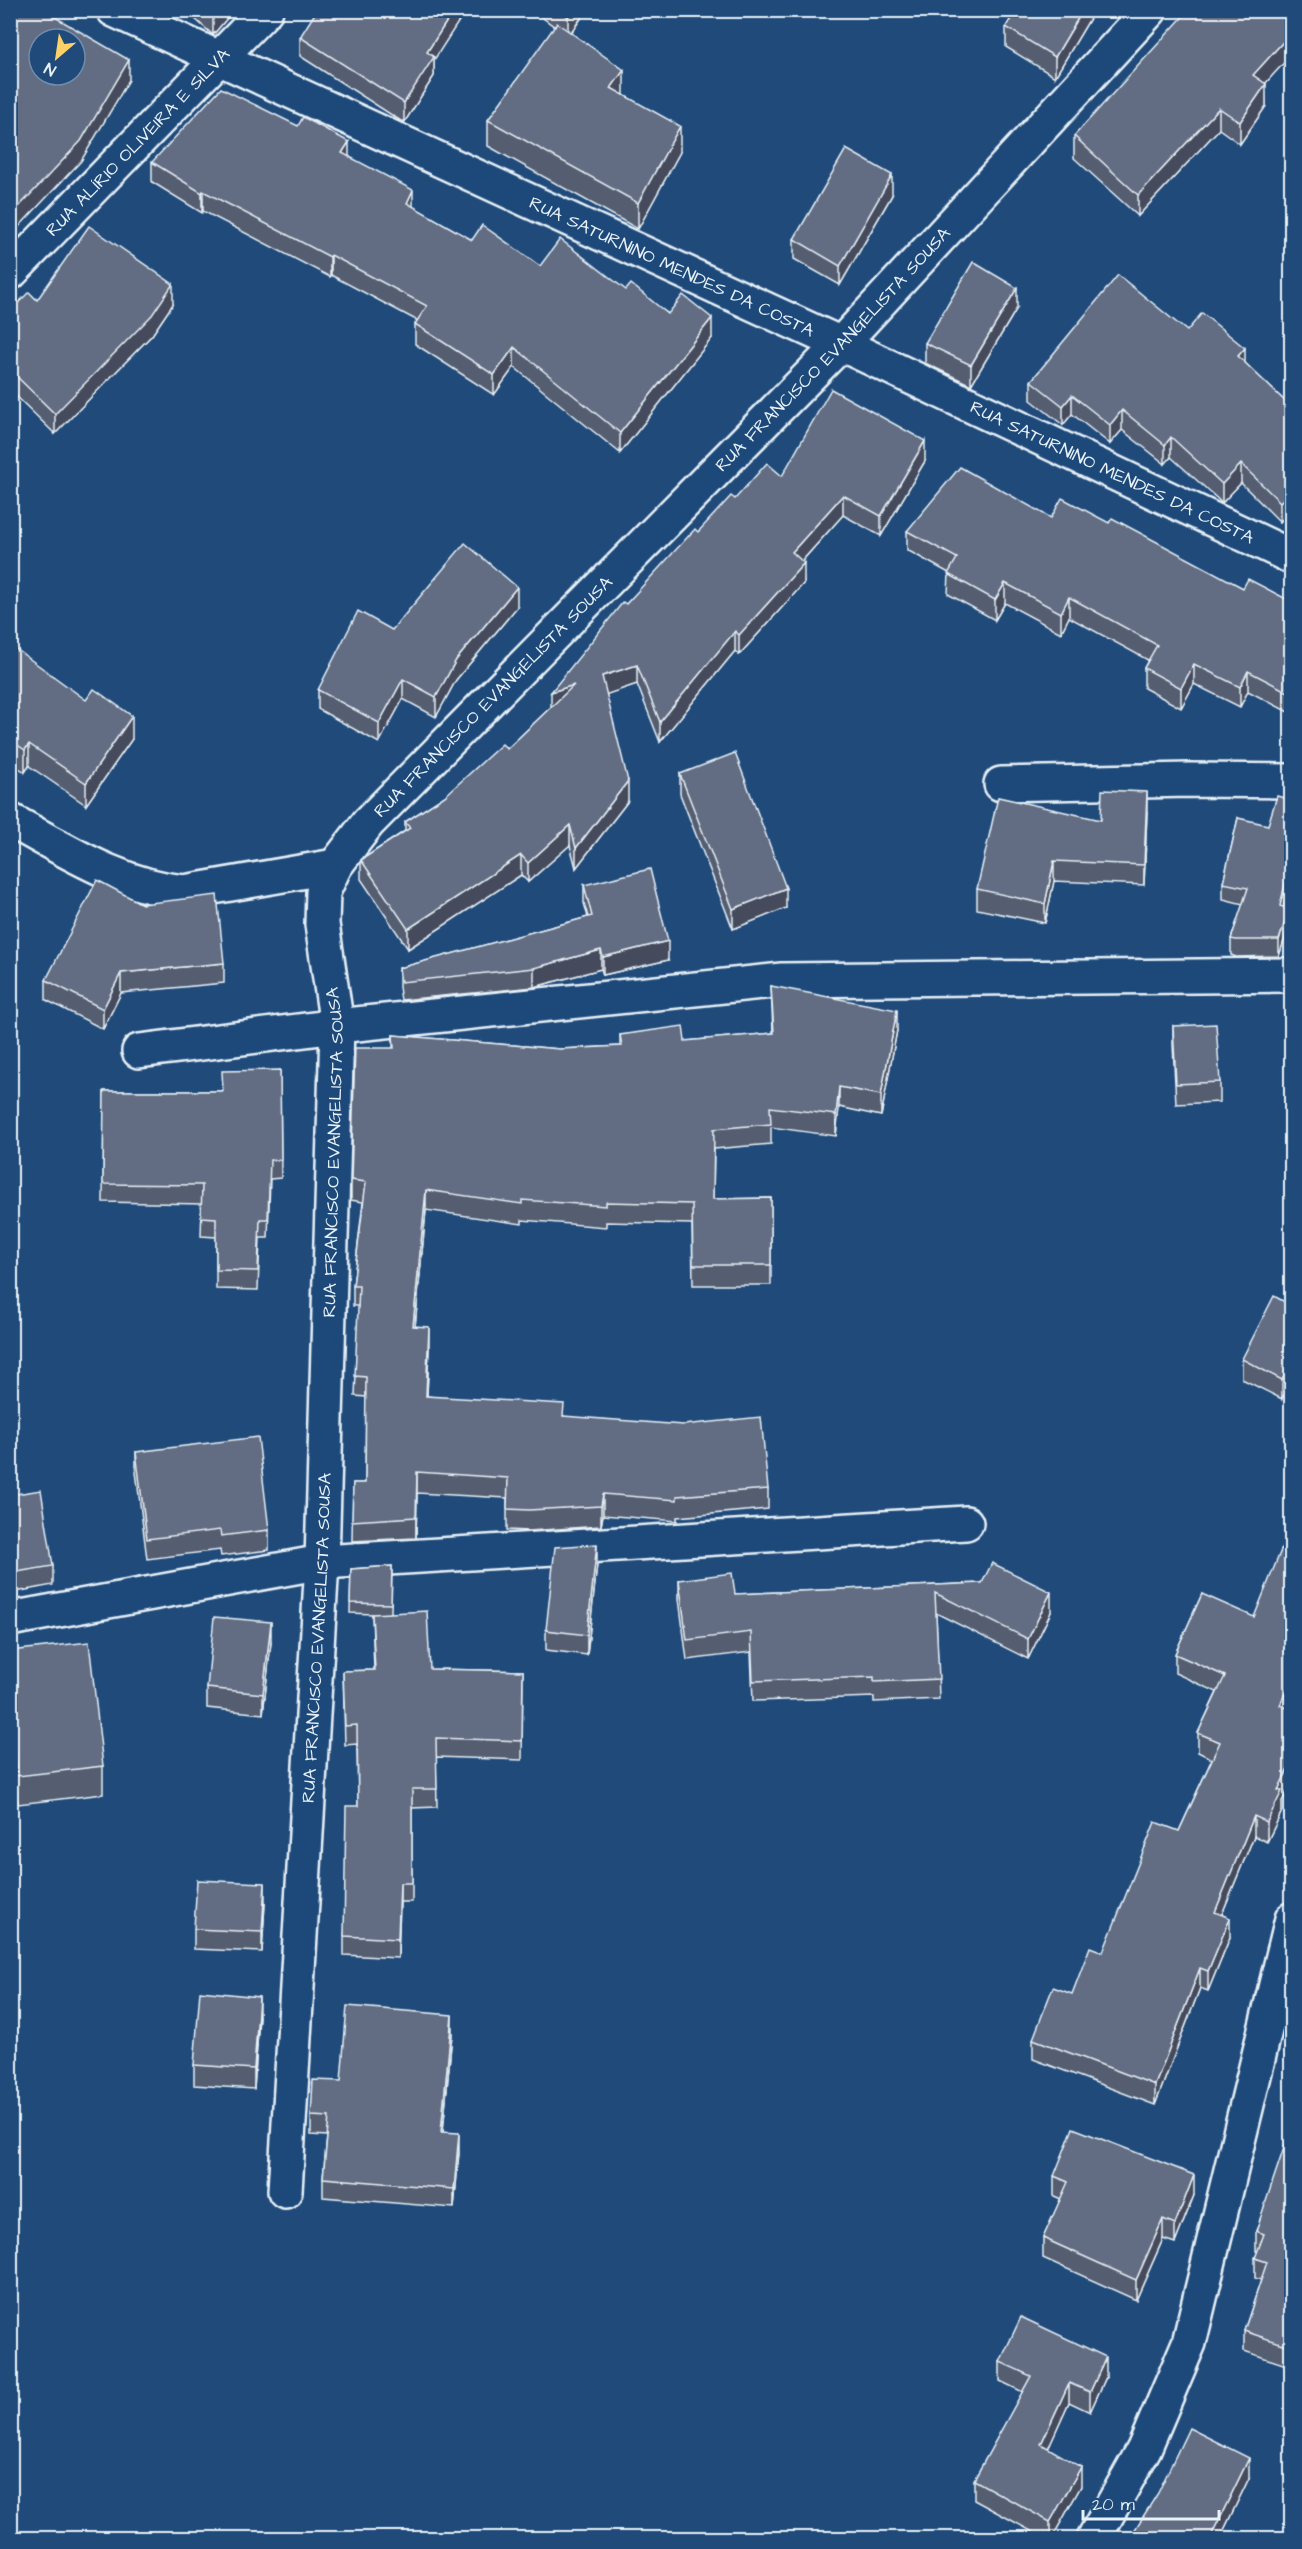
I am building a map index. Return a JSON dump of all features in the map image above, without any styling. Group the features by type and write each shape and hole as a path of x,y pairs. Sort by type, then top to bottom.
{"street":[{"name":"RUA SATURNINO MENDES DA COSTA","path":"114,10 840,344 1292,557"},
{"name":"RUA ALÍRIO OLIVEIRA E SILVA","path":"10,273 266,10"},
{"name":"RUA FRANCISCO EVANGELISTA SOUSA","path":"285,2191 322,1562 337,1026 322,924 323,892 334,866 368,823 840,344 1150,10"},
{"path":"1001,784 1190,780 1292,781"},
{"path":"10,820 102,870 160,890 184,892 334,866"},
{"path":"139,1051 337,1026 782,980 1292,975"},
{"path":"10,1619 322,1562 966,1523"},
{"path":"1094,2538 1144,2449 1189,2343 1285,1985 1292,1919"}],"building":[{"path":"10,10 43,10 72,27 27,27 27,87 87,87 87,36 129,60 81,141 10,216"},
{"path":"317,10 454,10 427,52 434,57 404,103 300,37"},
{"path":"559,10 573,10 568,17"},
{"path":"1016,10 1083,10 1055,57 1006,27"},
{"path":"1189,10 1292,10 1292,32 1253,75 1266,84 1240,122 1219,108 1138,195 1074,136"},
{"path":"557,23 624,70 611,88 680,126 638,203 488,120"},
{"path":"221,88 298,126 303,117 349,142 342,153 413,190 407,203 472,240 482,225 540,266 560,239 626,290 631,284 668,314 683,295 712,318 620,433 514,347 494,375 415,324 427,306 331,255 330,257 203,191 202,193 152,162"},
{"path":"846,149 892,175 840,266 794,239"},
{"path":"89,226 173,284 152,315 55,414 10,370 10,311 29,292 37,300"},
{"path":"973,262 1017,288 971,365 925,343"},
{"path":"1118,275 1187,331 1202,313 1245,348 1238,356 1292,408 1292,498 1286,496 1280,502 1241,464 1222,484 1171,437 1165,445 1122,410 1110,425 1072,395 1063,406 1031,381"},
{"path":"831,389 925,441 881,516 843,495 792,552 804,563 739,635 735,631 660,722 637,665 602,676 628,781 576,848 570,825 528,863 521,855 408,929 361,860 410,828 405,822 445,796 502,744 507,749 574,685 551,692 623,602 626,604 695,529 698,532 731,496 735,499 767,463 782,476"},
{"path":"960,467 1051,518 1062,498 1109,523 1112,518 1243,588 1248,579 1292,602 1292,694 1248,671 1240,687 1194,664 1181,688 1144,668 1157,645 1069,597 1061,613 1005,583 995,600 948,574 957,558 907,531"},
{"path":"465,543 517,587 456,660 436,697 403,679 379,723 318,690 358,611 392,630"},
{"path":"16,649 86,700 94,689 132,716 86,783 29,744 25,750 10,740 10,656"},
{"path":"735,753 786,888 733,909 680,774"},
{"path":"1102,790 1147,792 1144,865 1054,861 1045,904 977,889 998,797 1101,820"},
{"path":"1277,796 1292,800 1292,853 1280,906 1289,909 1279,940 1231,939 1248,888 1223,883 1238,818 1268,825"},
{"path":"650,869 668,941 603,957 601,950 534,968 401,982 399,968 592,916 584,885"},
{"path":"97,880 142,904 217,895 224,963 121,973 103,1009 46,980"},
{"path":"771,986 897,1010 881,1095 839,1087 836,1115 770,1107 771,1124 714,1129 713,1199 771,1198 771,1265 693,1265 692,1204 606,1202 606,1206 522,1200 522,1204 426,1190 413,1326 429,1327 426,1396 564,1404 563,1416 683,1425 761,1417 768,1489 677,1496 677,1500 603,1494 601,1506 507,1509 508,1478 417,1472 416,1517 352,1521 353,1483 365,1483 366,1377 355,1376 359,1286 353,1286 366,1182 351,1180 355,1048 394,1048 393,1035 560,1049 622,1046 620,1035 683,1026 685,1041 774,1033"},
{"path":"1216,1024 1220,1082 1176,1084 1173,1026"},
{"path":"280,1070 281,1160 270,1160 268,1219 260,1219 258,1271 216,1270 216,1218 201,1217 202,1185 103,1184 104,1091 223,1091 222,1071"},
{"path":"1274,1296 1292,1306 1292,1362 1282,1380 1242,1359"},
{"path":"258,1437 269,1530 221,1536 220,1530 147,1539 136,1452"},
{"path":"41,1490 53,1566 10,1573 10,1495"},
{"path":"1292,1523 1292,1677 1280,1705 1292,1710 1292,1761 1278,1790 1282,1791 1267,1822 1254,1816 1215,1912 1230,1918 1208,1971 1200,1968 1155,2085 1033,2039 1053,1987 1072,1994 1090,1947 1103,1952 1155,1822 1179,1831 1220,1742 1198,1733 1225,1676 1175,1654 1202,1594 1254,1617"},
{"path":"597,1544 587,1635 546,1630 555,1547"},
{"path":"992,1563 1051,1592 1028,1639 935,1593 939,1679 874,1682 874,1677 753,1681 751,1632 687,1640 679,1580 732,1573 735,1594 982,1583"},
{"path":"392,1566 391,1604 350,1603 351,1569"},
{"path":"427,1611 430,1669 523,1671 522,1741 436,1738 437,1789 412,1789 412,1883 400,1883 398,1939 344,1936 346,1806 358,1806 357,1725 345,1726 343,1671 375,1670 372,1614"},
{"path":"214,1617 271,1622 263,1694 207,1688"},
{"path":"89,1642 103,1766 18,1776 10,1708 10,1651"},
{"path":"197,1880 265,1883 262,1932 194,1929"},
{"path":"200,1991 259,1997 254,2069 194,2065"},
{"path":"347,2006 452,2015 441,2132 459,2133 454,2189 323,2178 329,2117 311,2116 313,2080 341,2081"},
{"path":"1073,2128 1194,2175 1175,2224 1163,2219 1136,2280 1043,2238 1068,2182 1054,2176"},
{"path":"1289,2133 1292,2134 1292,2347 1244,2331 1267,2262 1255,2258 1264,2234 1256,2231"},
{"path":"1021,2317 1106,2357 1090,2392 1069,2383 1041,2444 1081,2467 1050,2522 974,2480 1031,2376 1000,2362"},
{"path":"1189,2428 1249,2458 1210,2538 1145,2538 1134,2531 1158,2493"}]}
